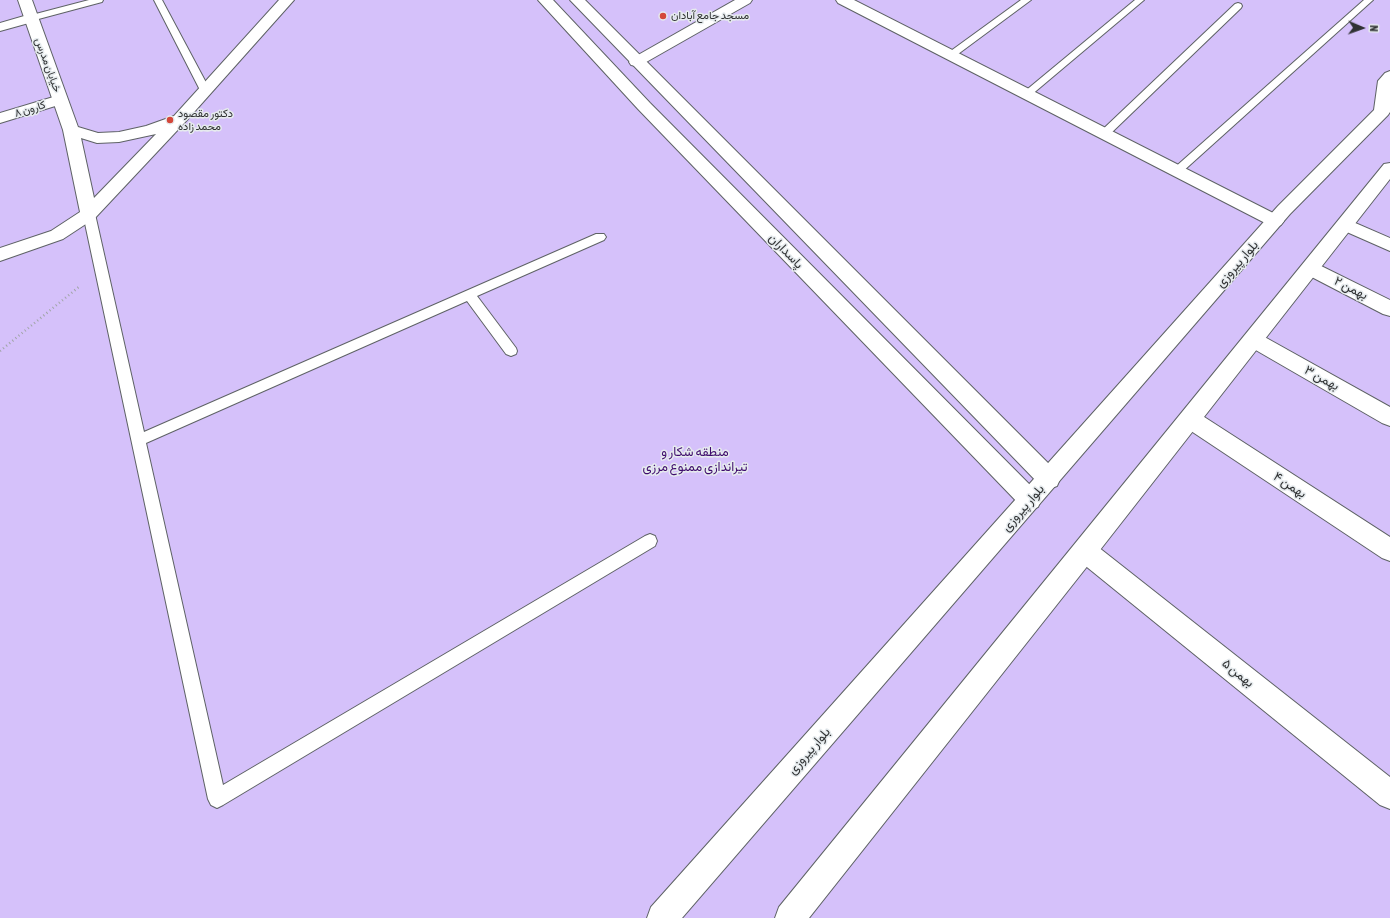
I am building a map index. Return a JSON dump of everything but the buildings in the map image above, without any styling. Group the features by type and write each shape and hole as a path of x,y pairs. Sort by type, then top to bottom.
{"street":[{"name":"خیابان مدرس","path":"25,0 71,130 89,214"},
{"path":"0,255 56,235 89,214 181,117 287,0"},
{"name":"پاسداران","path":"545,0 644,106 1030,500"},
{"name":"پاسداران","path":"577,0 636,62 1049,479"},
{"path":"636,62 745,0"},
{"path":"844,0 1275,221"},
{"path":"0,27 31,18"},
{"path":"1386,108 1386,81 1390,76"},
{"name":"کارون ۸","path":"0,118 60,100"},
{"name":"بلوار پیروزی","path":"662,918 1275,221 1386,108"},
{"path":"71,130 98,138 119,137 151,130 181,117"},
{"path":"790,918 1346,225 1390,168"},
{"path":"1346,225 1390,245"},
{"name":"بهمن ۲","path":"1311,268 1390,309"},
{"name":"بهمن ۳","path":"1254,340 1390,417"},
{"name":"بهمن ۴","path":"1190,419 1390,550"},
{"name":"بهمن ۵","path":"1085,551 1390,796"}],"lane":[{"path":"31,18 99,0"},
{"path":"158,0 205,90"},
{"path":"951,55 1027,0"},
{"path":"1027,94 1140,0"},
{"path":"1177,171 1369,0"},
{"path":"1104,134 1238,6"},
{"path":"89,214 217,799 650,541"},
{"path":"139,440 600,237"},
{"path":"470,295 510,351"}],"path":[{"path":"0,351 101,269"}],"green space":[{"name":"منطقه شکار و تیراندازی ممنوع مرزی","path":"0,0 1390,0 1390,918 0,918"}],"place":[{"name":"مسجد جامع آبادان","path":"663,16"},
{"name":"دكتور مقصود محمد زاده","path":"170,120"}]}
